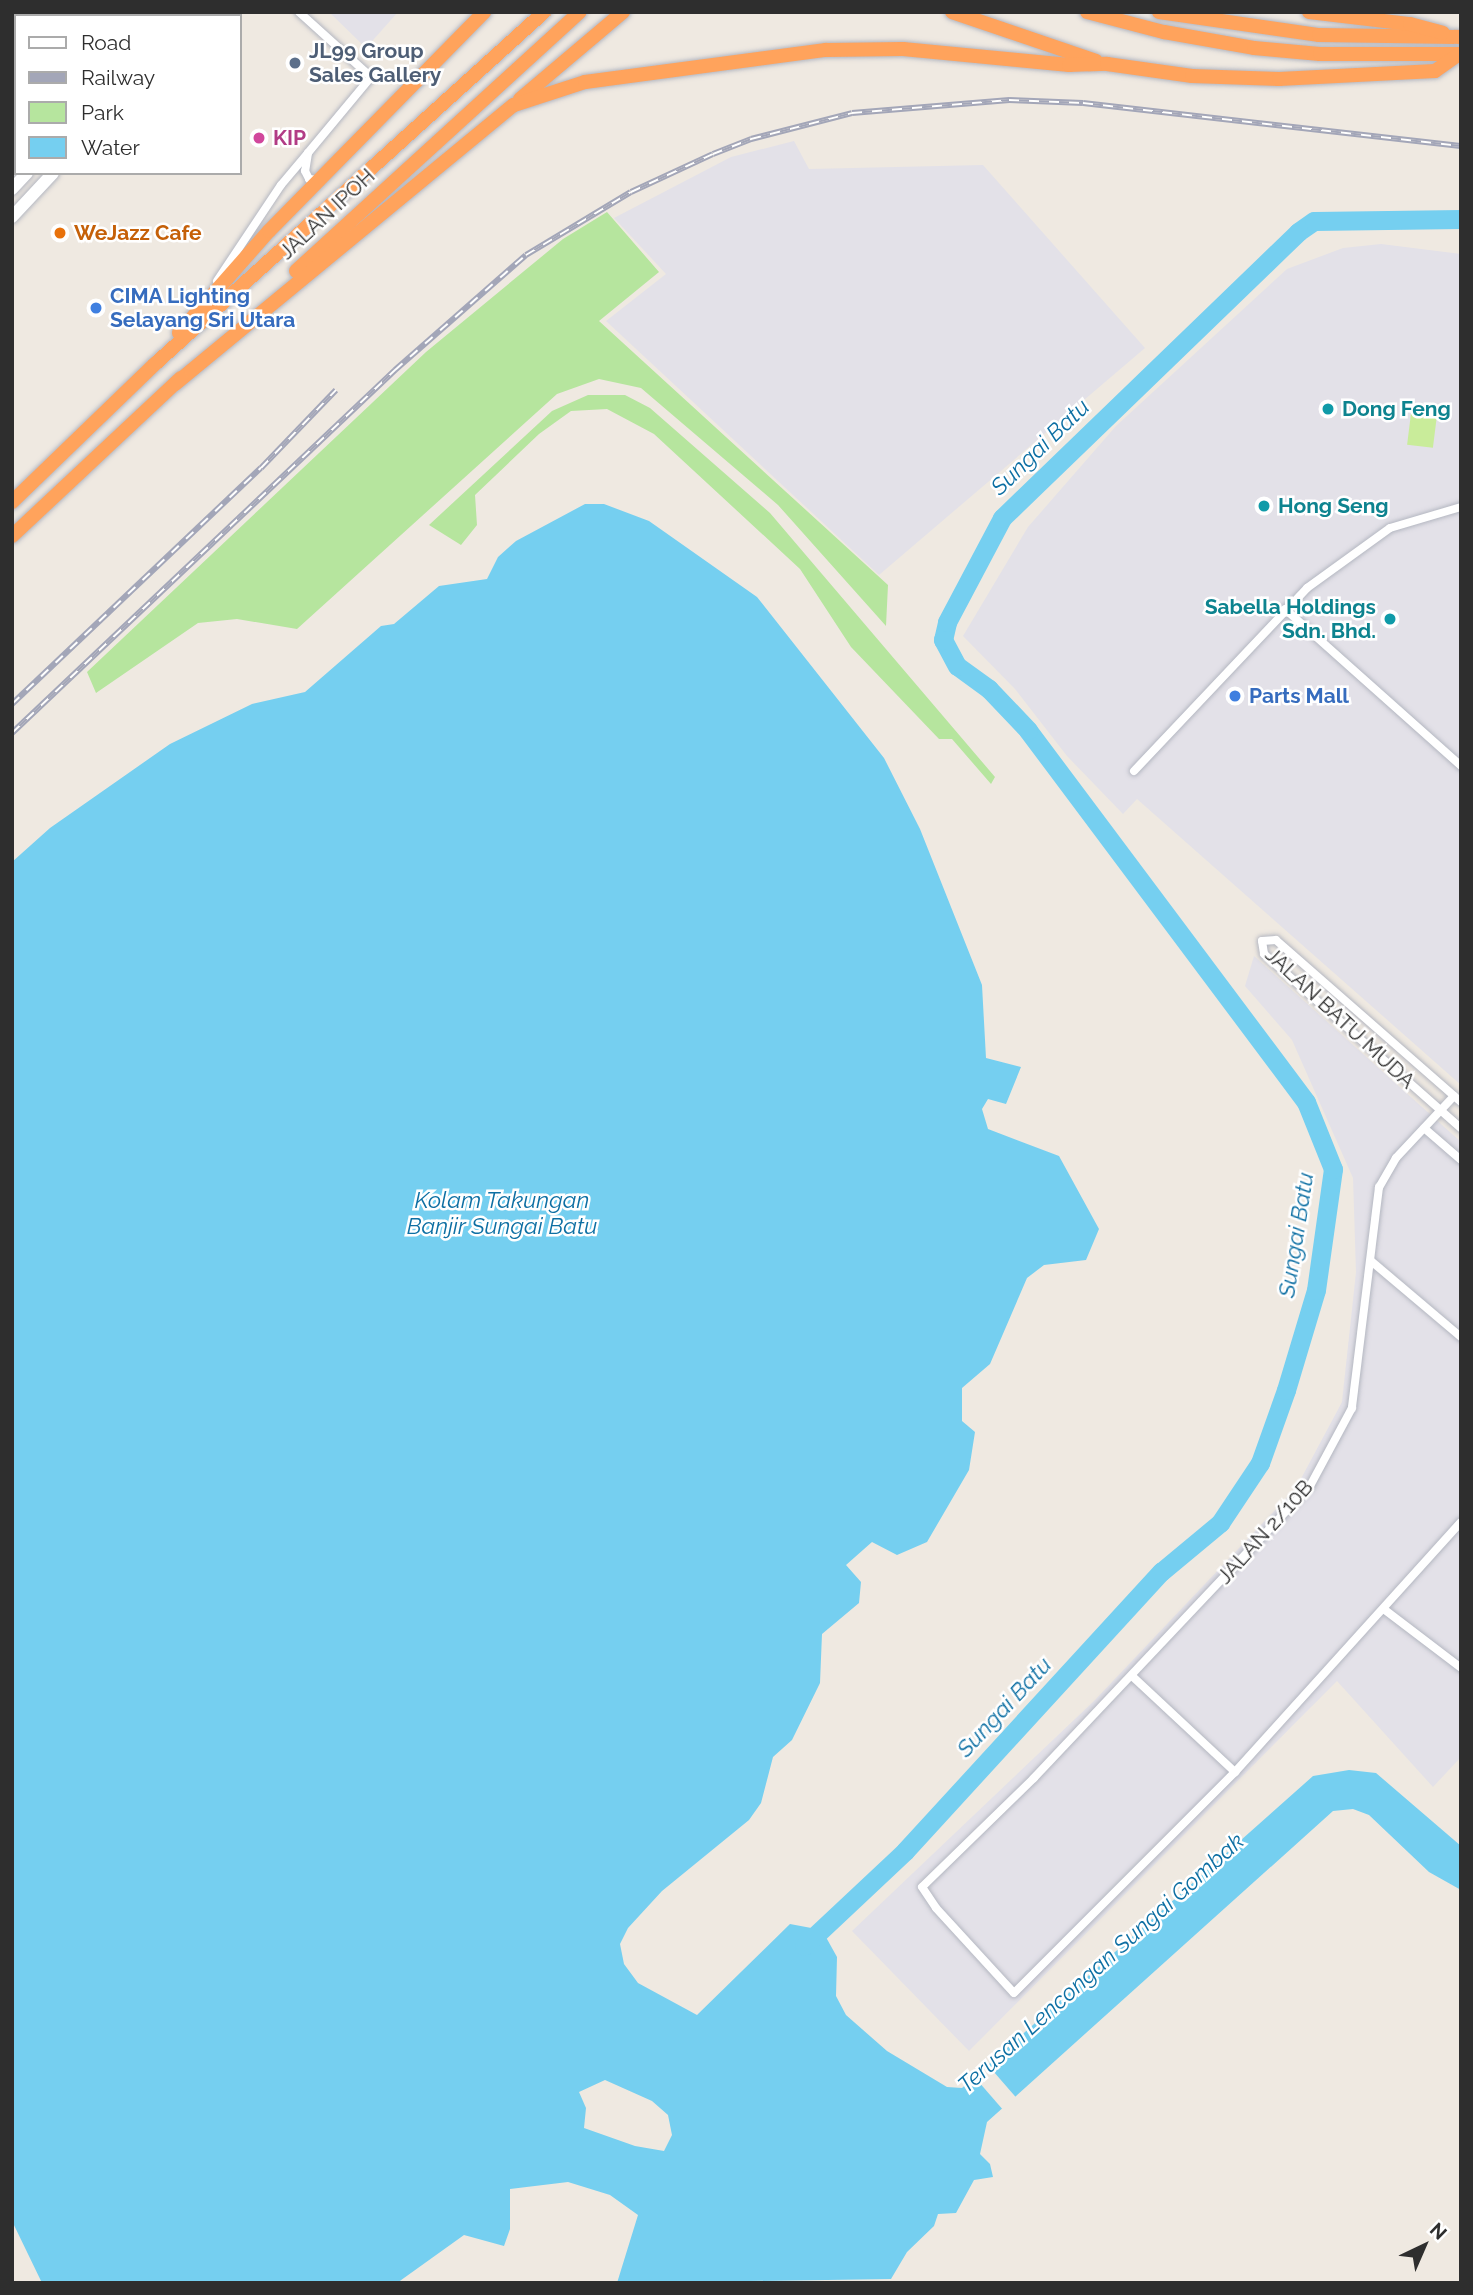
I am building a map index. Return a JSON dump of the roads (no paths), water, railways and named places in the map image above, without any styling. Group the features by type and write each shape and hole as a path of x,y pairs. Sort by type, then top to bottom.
{"highway":[{"path":"155,365 202,304 484,12"},
{"name":"JALAN IPOH","path":"12,502 155,365 544,12"},
{"name":"JALAN IPOH","path":"12,536 580,12"},
{"path":"175,384 623,12"},
{"path":"952,12 1107,64"},
{"path":"1087,12 1164,32 1320,54 1460,54"},
{"path":"1309,12 1410,24 1457,37"},
{"path":"1163,13 1319,36 1457,37"},
{"path":"514,105 623,74 826,50 903,49 1069,65 1107,64 1192,76 1363,77 1435,71 1460,54"}],"street":[{"path":"202,304 281,185 371,77 299,12"},
{"path":"308,153 305,171 309,179 320,180"},
{"path":"12,189 25,175"},
{"path":"12,218 51,175"},
{"path":"1134,771 1285,609 1336,564 1390,528 1461,507"},
{"path":"1285,609 1461,766"},
{"name":"JALAN BATU MUDA","path":"1457,1099 1276,940 1262,941 1264,954 1461,1128"},
{"name":"JALAN 2/10B","path":"1235,1772 1014,1993 922,1887 1132,1676 1310,1486 1352,1408 1380,1187 1396,1158 1440,1110 1457,1099"},
{"path":"1424,1128 1461,1160"},
{"path":"1371,1261 1461,1337"},
{"path":"1132,1676 1235,1772 1385,1610 1461,1522"},
{"path":"1385,1610 1461,1668"}],"water":[{"name":"Kolam Takungan Banjir Sungai Batu","path":"585,504 604,504 649,521 757,597 884,758 920,829 982,985 986,1058 1021,1067 1006,1104 988,1099 982,1109 988,1129 1059,1156 1099,1229 1086,1260 1044,1265 1027,1278 990,1364 962,1388 962,1421 975,1432 969,1470 927,1542 897,1555 872,1542 846,1565 861,1582 859,1603 822,1634 820,1683 792,1740 773,1757 761,1803 749,1820 662,1891 628,1928 620,1944 624,1964 638,1983 697,2015 790,1924 822,1930 837,1957 836,1996 846,2015 887,2051 947,2087 962,2088 1313,1776 1349,1770 1376,1773 1461,1846 1461,1890 1429,1872 1369,1815 1353,1809 1333,1811 987,2122 980,2154 990,2164 993,2177 974,2180 956,2213 938,2214 934,2226 907,2252 891,2279 617,2283 638,2215 610,2195 568,2182 510,2189 510,2229 504,2246 464,2235 397,2283 42,2283 12,2221 12,862 50,828 170,744 252,704 305,692 381,626 394,624 439,586 487,579 498,557 516,541","holes":["605,2080 652,2101 668,2115 672,2135 664,2151 635,2146 584,2128 586,2108 579,2092"]}],"waterway":[{"name":"Sungai Batu","path":"804,1946 905,1851 1161,1572 1220,1523 1260,1463 1286,1390 1316,1290 1333,1169 1306,1102 1028,730 989,689 957,666 943,640 947,622 1002,518 1298,232 1314,221 1461,219"}],"railway":[{"path":"12,733 395,370 526,255 631,192 713,154 751,139 852,113 1009,100 1083,103 1461,146"},
{"path":"12,704 261,468 336,390"}],"place":[{"name":"JL99 Group Sales Gallery","path":"295,63"},
{"name":"KIP","path":"259,138"},
{"name":"WeJazz Cafe","path":"60,233"},
{"name":"CIMA Lighting Selayang Sri Utara","path":"96,308"},
{"name":"Dong Feng","path":"1328,409"},
{"name":"Hong Seng","path":"1264,506"},
{"name":"Sabella Holdings Sdn. Bhd.","path":"1390,619"},
{"name":"Parts Mall","path":"1235,696"}],"water label":[{"name":"Terusan Lencongan Sungai Gombak","path":"1101,1963"}]}
